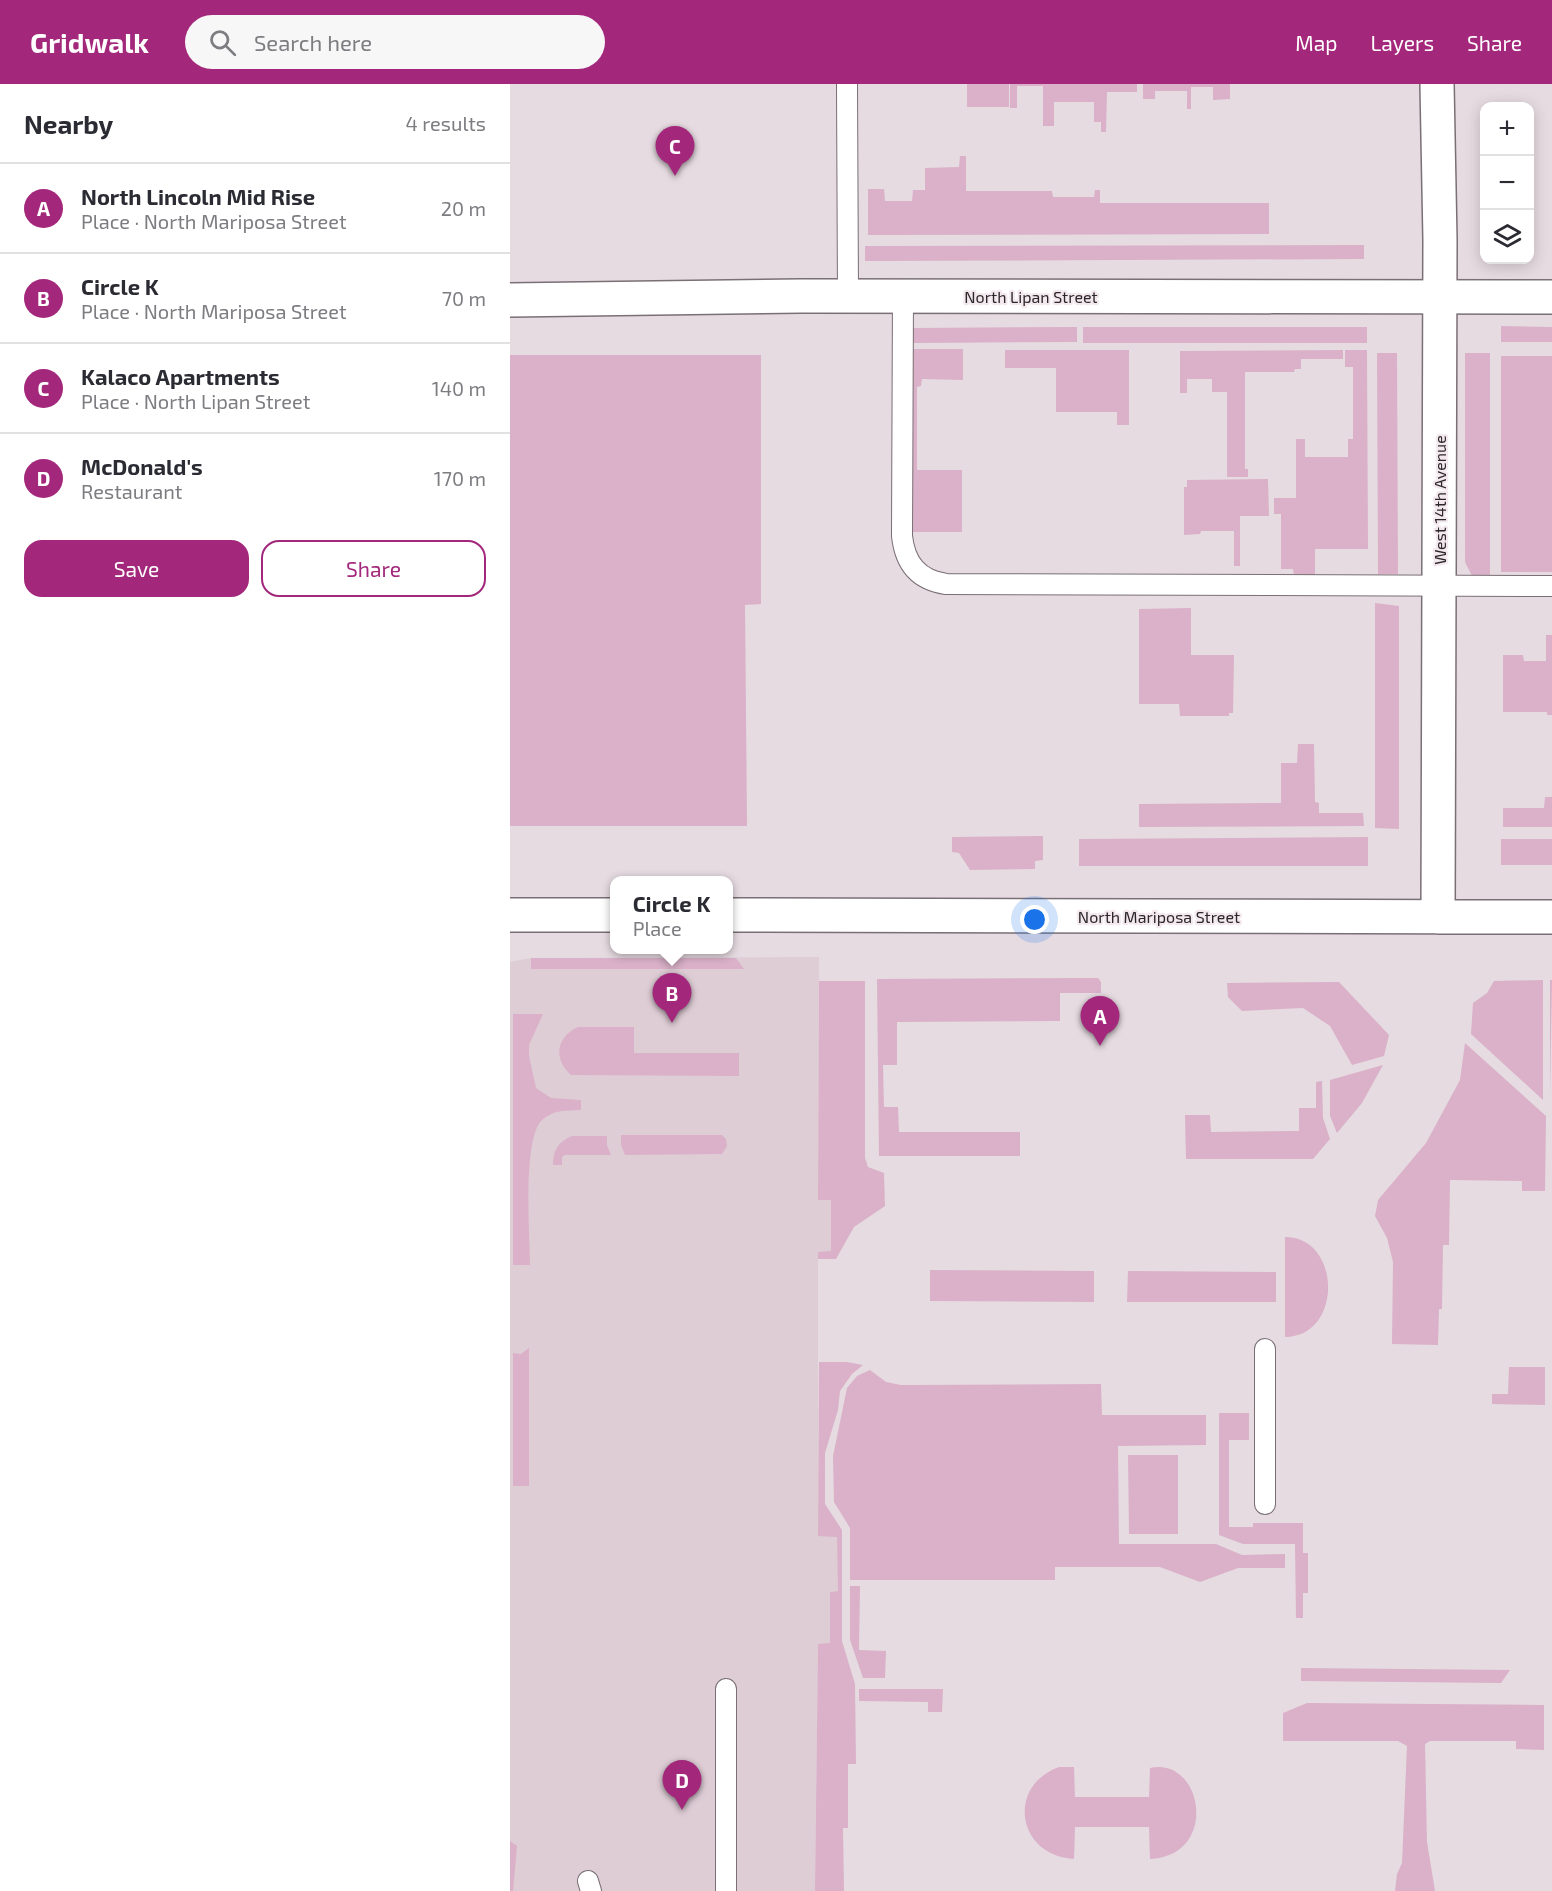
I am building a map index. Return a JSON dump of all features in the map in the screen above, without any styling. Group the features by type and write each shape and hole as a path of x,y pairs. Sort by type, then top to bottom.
{"street":[{"name":"West 14th Avenue","path":"1437,84 1440,297 1438,916"},
{"name":"North Lipan Street","path":"510,300 848,296 1552,297"},
{"path":"510,915 610,915"},
{"name":"North Mariposa Street","path":"733,915 1552,917"}],"lane":[{"path":"847,84 848,296"},
{"path":"903,296 902,536 909,563 926,579 946,584 1552,586"},
{"path":"1265,1349 1265,1504"},
{"path":"726,1689 726,1891"}],"shaded area":[{"path":"967,84 1009,84 1009,107 967,107"},
{"path":"1010,84 1137,84 1137,92 1107,92 1106,132 1101,132 1101,122 1094,122 1094,102 1054,102 1054,126 1043,126 1043,86 1017,86 1017,108 1010,108"},
{"path":"1143,84 1230,84 1230,99 1213,100 1213,87 1191,87 1191,109 1187,109 1187,91 1155,91 1155,99 1143,99"},
{"path":"960,156 966,156 966,191 1052,191 1053,197 1094,197 1095,190 1100,190 1100,203 1269,203 1269,234 868,235 868,189 884,189 885,201 912,201 913,190 925,190 925,168 959,167"},
{"path":"1364,245 1364,259 865,261 865,246"},
{"path":"1501,326 1552,327 1552,342 1501,342"},
{"path":"1077,327 1077,342 913,343 913,328"},
{"path":"1083,327 1367,327 1367,343 1083,343"},
{"path":"910,349 963,349 963,380 922,379 921,386 917,387 917,470 962,470 962,532 909,532"},
{"path":"1005,350 1129,350 1129,425 1117,425 1117,412 1056,412 1056,368 1005,368"},
{"path":"1343,350 1343,359 1301,359 1301,369 1295,369 1294,372 1245,372 1245,469 1248,469 1248,477 1227,477 1227,392 1212,392 1212,379 1187,379 1187,393 1180,393 1180,351"},
{"path":"1345,350 1367,350 1368,549 1315,549 1315,576 1294,576 1293,569 1281,569 1281,514 1274,514 1274,498 1296,498 1296,439 1305,439 1305,457 1348,457 1348,439 1353,439 1353,367 1345,367"},
{"path":"1377,353 1397,353 1398,574 1378,574"},
{"path":"1465,353 1490,353 1490,576 1472,576 1465,562"},
{"path":"510,355 761,355 761,604 745,605 747,826 510,826"},
{"path":"1501,356 1552,356 1552,572 1501,572"},
{"path":"1268,479 1269,516 1240,516 1240,566 1234,566 1234,531 1201,531 1200,534 1184,535 1184,487 1187,487 1187,480"},
{"path":"1375,603 1399,606 1399,829 1375,828"},
{"path":"1191,608 1191,655 1234,655 1233,713 1229,713 1229,716 1180,716 1179,704 1139,704 1139,609"},
{"path":"1546,635 1552,635 1552,715 1547,715 1547,712 1503,712 1503,655 1523,655 1524,661 1546,661"},
{"path":"1298,744 1314,744 1315,802 1319,803 1319,813 1363,813 1364,826 1139,827 1139,804 1281,803 1281,763 1297,763"},
{"path":"1545,797 1552,797 1552,827 1503,827 1503,808 1544,808"},
{"path":"1043,836 1043,860 1035,861 1035,869 970,870 959,853 952,852 952,837"},
{"path":"1368,837 1368,866 1079,866 1079,839"},
{"path":"1501,839 1552,839 1552,865 1501,865"},
{"path":"819,957 818,1199 831,1200 831,1252 818,1252 818,1536 838,1536 838,1591 830,1592 830,1644 818,1644 815,1891 510,1891 510,962 531,958"},
{"path":"531,958 736,958 744,969 531,969"},
{"path":"1098,978 1101,982 1101,993 1060,993 1060,1021 897,1022 897,1065 883,1065 884,1107 898,1107 899,1132 1020,1132 1020,1156 879,1156 877,979"},
{"path":"1543,980 1543,1100 1471,1034 1473,1003 1487,993 1494,981"},
{"path":"1550,980 1552,980 1550,1097"},
{"path":"819,981 865,981 865,1158 868,1167 884,1173 885,1206 854,1227 836,1259 818,1259 818,1252 831,1251 831,1200 818,1200"},
{"path":"1339,982 1389,1035 1384,1056 1352,1065 1330,1026 1303,1008 1242,1011 1228,997 1227,983"},
{"path":"513,1014 543,1014 529,1045 536,1088 551,1098 581,1100 581,1110 551,1114 542,1120 536,1131 529,1167 528,1189 530,1265 513,1265"},
{"path":"578,1027 634,1027 634,1053 739,1053 739,1076 571,1075 561,1062 561,1042 565,1036"},
{"path":"1465,1043 1546,1116 1545,1191 1522,1191 1522,1181 1450,1180 1449,1245 1443,1245 1442,1309 1439,1309 1438,1345 1392,1344 1393,1262 1387,1238 1375,1216 1378,1200 1426,1143 1460,1080"},
{"path":"1383,1065 1362,1103 1337,1133 1330,1116 1330,1080"},
{"path":"1322,1081 1323,1118 1330,1139 1313,1159 1186,1159 1185,1115 1210,1115 1211,1132 1299,1131 1299,1108 1316,1108 1316,1082"},
{"path":"621,1135 722,1135 726,1139 727,1146 722,1154 625,1155 621,1145"},
{"path":"572,1136 607,1136 607,1145 611,1155 565,1155 562,1157 562,1165 553,1165 557,1147"},
{"path":"1285,1237 1304,1241 1317,1253 1325,1269 1328,1287 1326,1305 1317,1321 1304,1333 1285,1337"},
{"path":"930,1270 1094,1271 1094,1302 930,1301"},
{"path":"1128,1271 1276,1272 1276,1302 1127,1302"},
{"path":"529,1348 529,1486 513,1486 513,1353 521,1354"},
{"path":"819,1362 847,1362 863,1365 852,1374 840,1391 838,1410 825,1453 825,1504 842,1530 842,1641 855,1684 856,1764 848,1764 848,1828 843,1828 844,1891 815,1891 818,1644 830,1643 830,1592 838,1591 837,1537 818,1536"},
{"path":"1509,1367 1545,1367 1545,1405 1492,1404 1492,1394 1508,1394"},
{"path":"870,1370 886,1382 901,1385 1101,1384 1102,1415 1206,1415 1206,1445 1118,1446 1119,1544 1216,1544 1242,1555 1285,1554 1285,1568 1238,1568 1200,1582 1160,1567 1055,1567 1055,1580 850,1580 850,1528 834,1502 833,1456 847,1388 857,1376"},
{"path":"1219,1413 1249,1413 1249,1440 1229,1440 1229,1527 1253,1527 1253,1523 1303,1523 1303,1553 1308,1553 1308,1593 1303,1593 1303,1618 1296,1618 1295,1544 1243,1544 1219,1535"},
{"path":"1128,1455 1178,1455 1178,1534 1129,1534"},
{"path":"850,1586 860,1586 859,1650 886,1651 885,1678 863,1678 850,1640"},
{"path":"1301,1668 1510,1670 1501,1683 1301,1681"},
{"path":"859,1689 943,1689 942,1712 928,1712 928,1702 859,1701"},
{"path":"1307,1703 1544,1705 1544,1750 1516,1749 1516,1741 1430,1741 1425,1744 1427,1842 1435,1891 1395,1891 1397,1874 1402,1863 1407,1746 1398,1741 1283,1741 1283,1713"},
{"path":"1059,1767 1074,1767 1075,1797 1149,1797 1150,1768 1168,1768 1182,1777 1192,1791 1196,1808 1195,1826 1187,1842 1172,1854 1150,1859 1149,1827 1075,1827 1074,1859 1055,1855 1040,1846 1030,1834 1025,1819 1025,1804 1031,1789 1042,1776"},
{"path":"510,1841 517,1846 513,1891 510,1891"}],"place":[{"name":"Kalaco Apartments","path":"675,176"},
{"name":"Circle K","path":"672,1023"},
{"name":"North Lincoln Mid Rise","path":"1100,1046"},
{"name":"McDonald's","path":"682,1810"}]}
